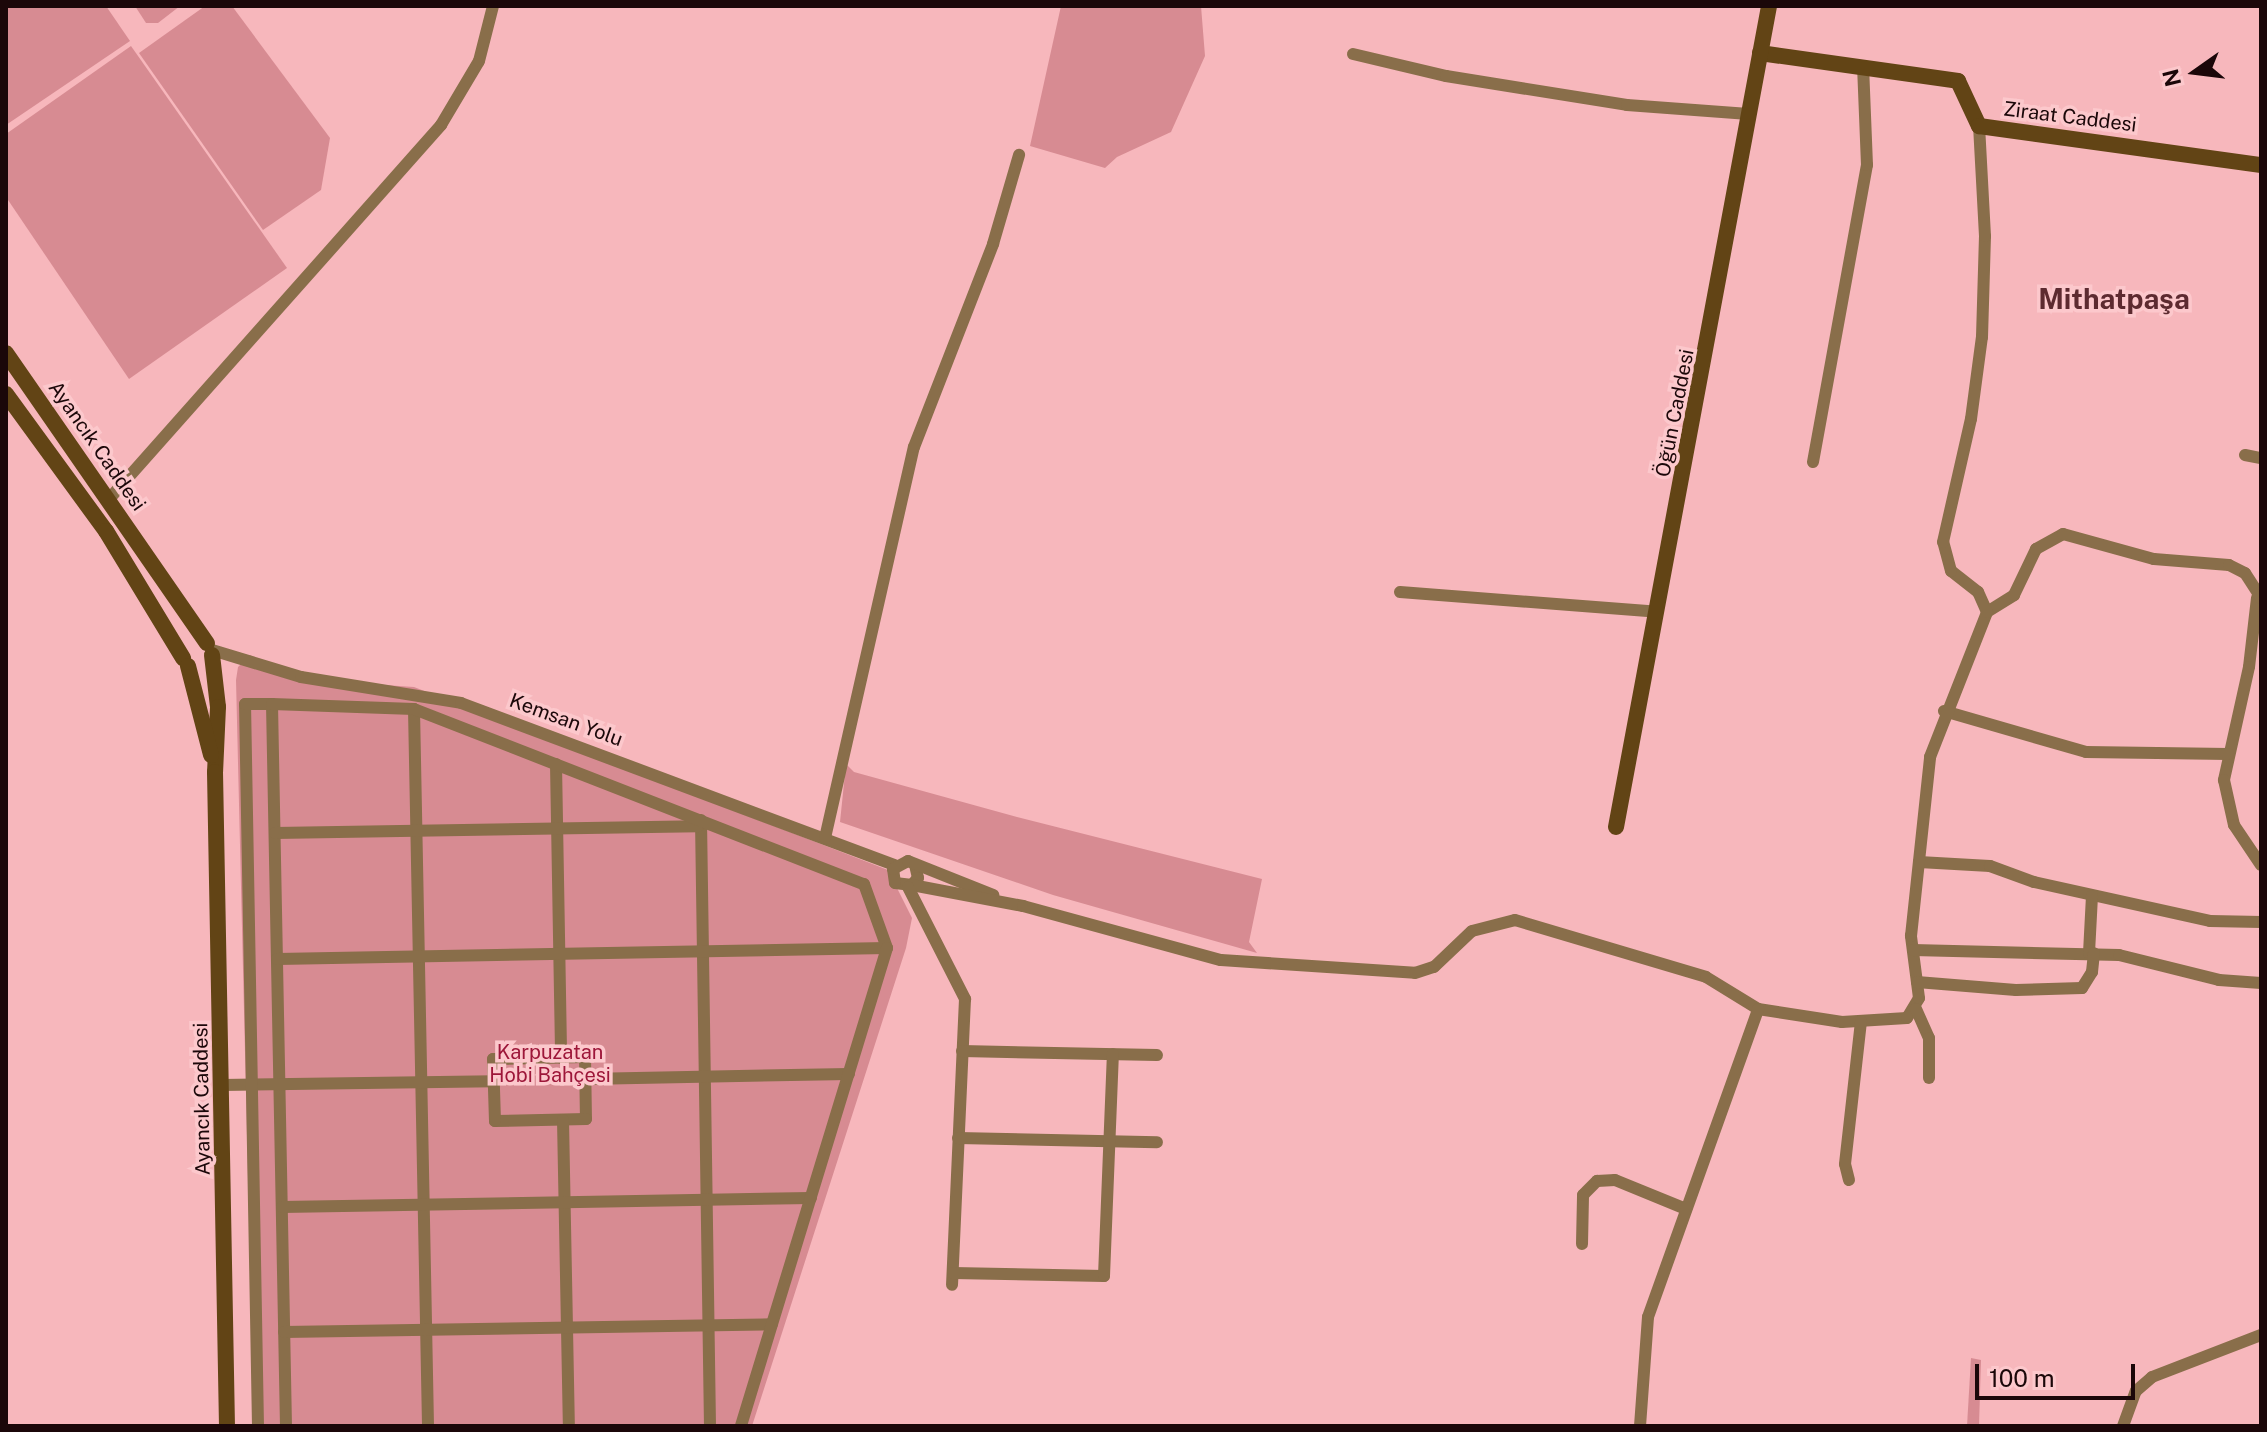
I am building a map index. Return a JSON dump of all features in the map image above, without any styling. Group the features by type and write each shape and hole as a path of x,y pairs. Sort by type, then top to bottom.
{"street":[{"path":"110,498 441,125 479,61 493,6"},
{"name":"Öğün Caddesi","path":"1616,827 1769,6"},
{"name":"Ziraat Caddesi","path":"1760,53 1958,81 1979,126 2261,165"},
{"path":"1353,54 1446,76 1627,105 1749,114"},
{"path":"1813,462 1867,165 1863,67"},
{"path":"1929,1078 1929,1038 1916,1009 1913,950 1928,765 1944,711 1977,647 1987,612 1978,592 1951,571 1943,542 1971,419 1981,347 1985,236 1979,126"},
{"path":"825,838 914,447 993,244 1019,155"},
{"name":"Ayancık Caddesi","path":"6,353 110,498 210,649 218,707 215,772 227,1426"},
{"name":"Ayancık Caddesi","path":"6,394 106,531 185,662 215,772"},
{"path":"2245,455 2261,458"},
{"path":"1987,612 2011,599 2036,549 2063,534 2154,559 2229,565 2249,578 2259,598 2249,667 2224,780 2229,813 2261,865"},
{"path":"1400,592 1657,612"},
{"path":"189,642 210,649 201,669 185,662 189,642"},
{"name":"Kemsan Yolu","path":"210,649 310,679 461,703 895,865"},
{"path":"272,704 286,1425 258,1425 245,704 272,704 414,709 699,823 864,884 887,948 741,1426"},
{"path":"414,709 428,1426"},
{"path":"1944,711 2086,752 2228,754"},
{"path":"556,764 561,1058"},
{"path":"275,833 557,829 699,823"},
{"path":"699,823 710,1426"},
{"path":"1023,906 908,861 895,865 893,879 910,886 1023,906 1221,960 1415,973 1434,967 1472,931 1515,920 1706,977 1758,1009 1861,1021 1902,1021 1916,1009"},
{"path":"1919,862 1990,866 2092,896 2210,921 2261,922"},
{"path":"910,886 919,874 915,865"},
{"path":"248,874 276,874"},
{"path":"910,886 965,999 952,1279 1104,1276 1113,1054"},
{"path":"1917,982 2082,988 2092,972 2092,896"},
{"path":"277,959 887,948"},
{"path":"1913,950 2091,953 2158,962 2219,980 2261,983"},
{"path":"1640,1426 1648,1317 1758,1009"},
{"path":"1849,1180 1845,1164 1861,1021"},
{"path":"962,1051 1157,1055"},
{"path":"585,1057 585,1079 586,1119 495,1121 493,1059 585,1057"},
{"path":"585,1079 849,1074"},
{"path":"222,1085 494,1081"},
{"path":"563,1120 569,1426"},
{"path":"958,1138 1157,1142"},
{"path":"1582,1244 1583,1195 1597,1181 1615,1180 1686,1209"},
{"path":"282,1207 811,1198"},
{"path":"256,1291 283,1290"},
{"path":"284,1332 772,1324"},
{"path":"2123,1426 2136,1391 2152,1377 2261,1335"}],"green space":[{"path":"6,6 106,6 130,41 6,125"},
{"path":"135,6 180,6 158,23 146,23"},
{"path":"205,6 232,6 330,138 321,190 263,230 139,53"},
{"path":"1061,6 1201,6 1205,56 1171,132 1117,157 1105,168 1030,146"},
{"path":"131,46 287,268 129,379 6,197 6,134"},
{"name":"Karpuzatan Hobi Bahçesi","path":"250,655 296,679 414,687 888,870 912,918 906,948 752,1426 254,1426 236,680 238,667"},
{"path":"846,764 854,772 1262,879 1249,942 1257,953 1053,895 840,822"},
{"path":"1971,1358 1981,1360 1979,1426 1967,1426"}],"district":[{"name":"Mithatpaşa","path":"2114,299"}]}
